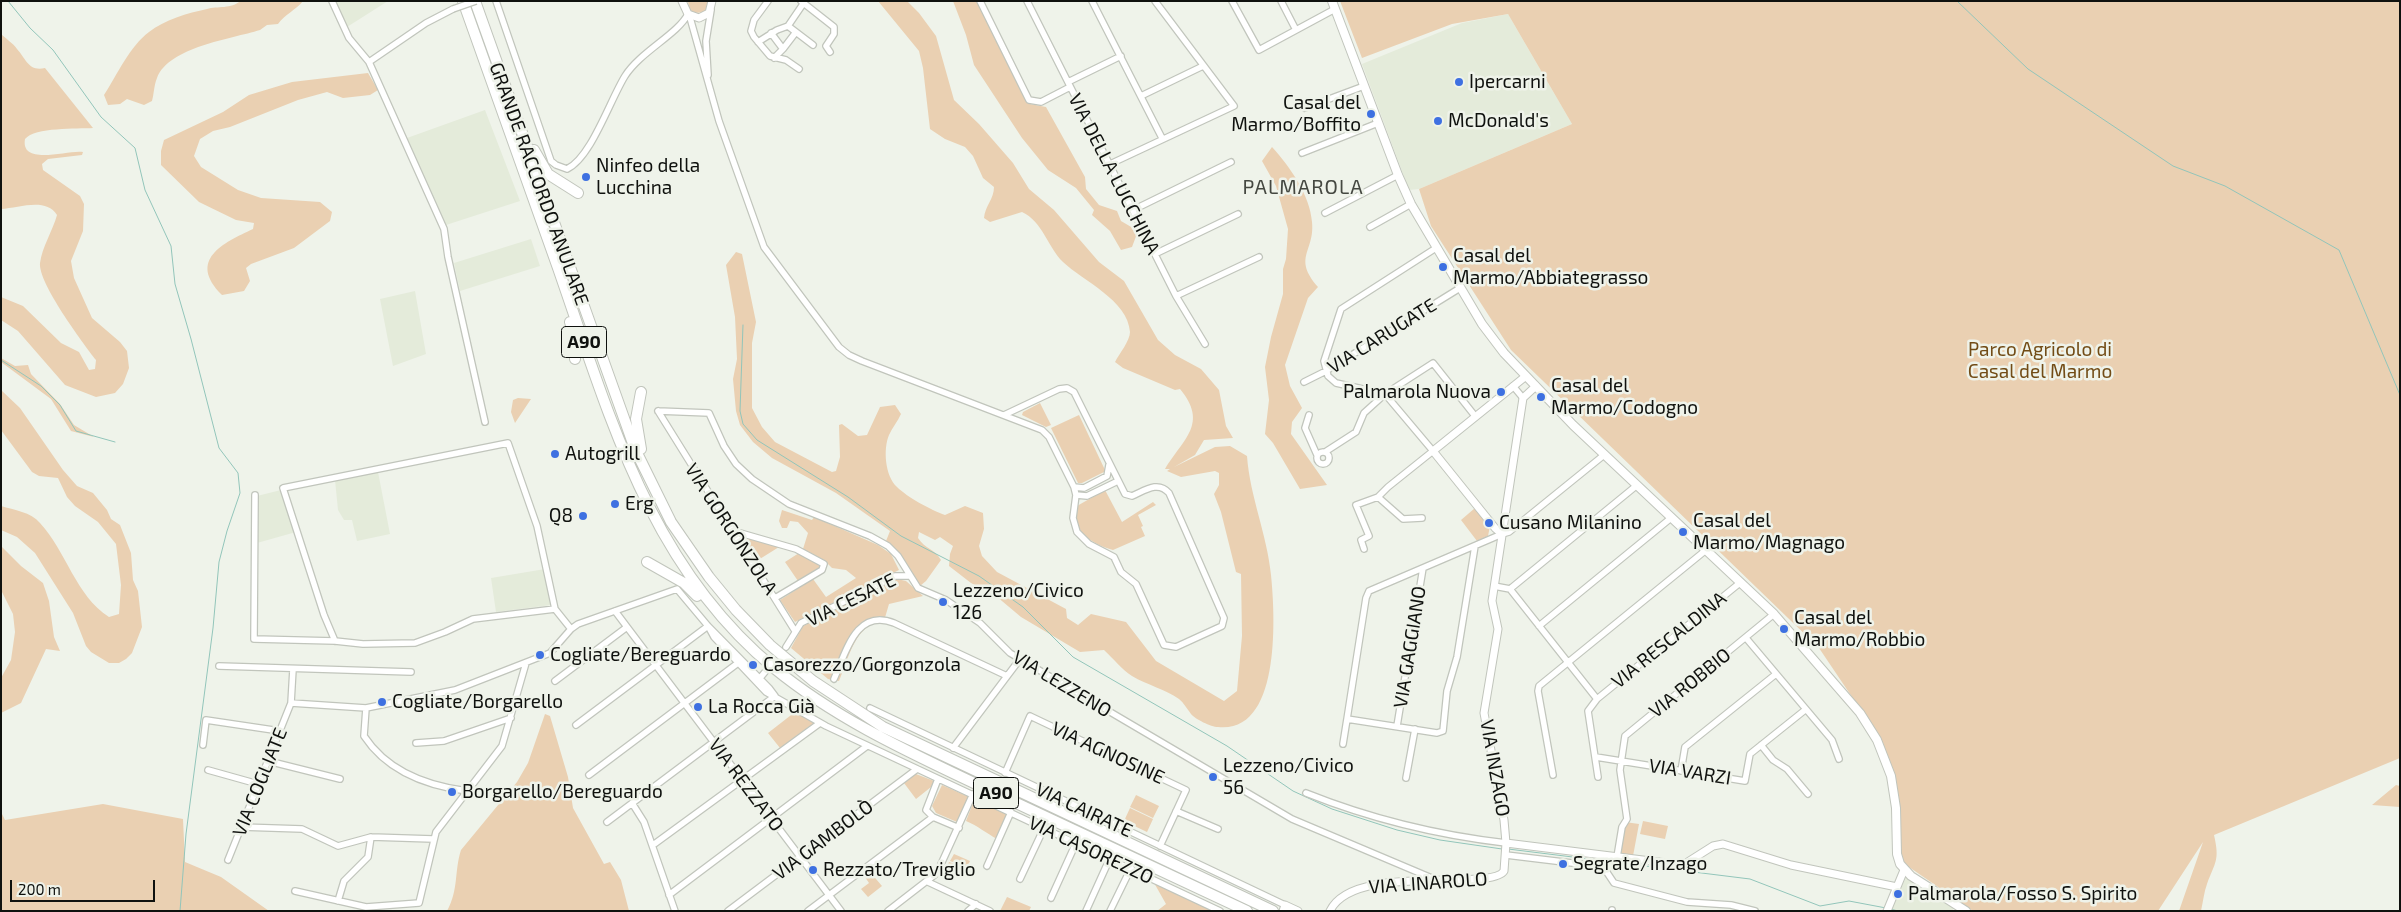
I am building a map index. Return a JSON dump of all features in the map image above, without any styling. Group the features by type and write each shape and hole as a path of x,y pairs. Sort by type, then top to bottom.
{"highway":[{"name":"GRANDE RACCORDO ANULARE","path":"464,1 623,450 651,513 691,578 740,636 772,667 805,693 874,735 1247,911"},
{"name":"GRANDE RACCORDO ANULARE","path":"475,1 618,408 648,479 681,539 727,600 770,645 827,691 902,736 1286,909"},
{"path":"507,92 543,168 556,180 578,194"},
{"path":"562,280 563,299 575,340 575,359"},
{"path":"641,392 636,428 648,479"},
{"path":"647,562 684,582 718,620 740,636"}],"main road":[{"path":"1333,5 1378,124 1411,204 1489,334 1526,376 1604,455 1774,614 1860,712 1878,740 1892,780 1896,808 1897,857 1904,870 1966,911"}],"street":[{"path":"332,1 349,38 369,62 444,229 448,257 485,422"},
{"path":"369,62 426,23 453,9 475,1"},
{"path":"496,1 551,161 567,169 576,165 586,150 628,72 648,51 679,25 686,7"},
{"path":"768,1 752,26 754,37 774,58 786,60 799,69"},
{"path":"980,1 1029,100 1041,102 1069,84 1121,56"},
{"name":"VIA DELLA LUCCHINA","path":"1027,1 1108,165 1176,296 1205,344"},
{"path":"1092,1 1162,138"},
{"path":"1108,165 1162,138 1234,106 1155,1"},
{"path":"1232,1 1259,50 1296,30 1333,5"},
{"path":"1280,1 1296,30"},
{"path":"758,42 771,33 788,26 802,3 834,26 834,34 826,46 830,52"},
{"path":"686,7 696,18 702,17 712,4"},
{"path":"708,80 706,41 712,4"},
{"path":"686,7 734,166 764,248 839,347 857,359 1042,430 1048,435 1074,488 1076,495 1073,518 1077,532 1089,544 1114,557 1122,572 1136,584 1164,646 1176,647 1221,627 1224,619 1167,491 1154,486 1130,496 1124,493 1072,390 1060,389 1004,415"},
{"path":"788,26 813,45"},
{"path":"774,58 796,32"},
{"path":"771,33 783,49"},
{"path":"1141,96 1204,66"},
{"path":"1305,108 1364,86"},
{"path":"1302,153 1378,124"},
{"path":"1133,210 1231,162"},
{"path":"1325,213 1398,175"},
{"path":"1370,227 1411,204"},
{"path":"1155,254 1238,214"},
{"path":"1436,248 1341,309 1325,355 1326,371 1336,384 1385,394 1495,528 1502,534"},
{"path":"1176,296 1259,257"},
{"name":"VIA CARUGATE","path":"1304,382 1326,371 1460,288"},
{"path":"1318,455 1356,432 1364,413 1385,394 1433,363 1475,416"},
{"path":"1364,549 1360,541 1370,536 1356,505 1378,497 1526,376"},
{"path":"1513,386 1523,398 1536,386"},
{"name":"VIA INZAGO","path":"1506,843 1501,800 1484,713 1498,629 1492,604 1494,586 1523,398"},
{"path":"1019,421 1020,409"},
{"name":"VIA GORGONZOLA","path":"658,411 730,530 776,598 795,631"},
{"name":"VIA LEZZENO","path":"658,411 709,413 724,446 736,464 752,479 789,504 883,543 896,554 910,576 924,592 944,599 983,624 1006,650 1020,659 1292,819 1434,879"},
{"path":"1309,415 1305,428 1318,455 1319,462 1326,463 1330,458 1325,452"},
{"path":"335,640 324,615 282,488 508,443 537,526 555,608 571,629"},
{"path":"1343,744 1367,594 1372,589 1512,531 1604,455"},
{"path":"1074,488 1084,488 1107,476 1109,465"},
{"path":"1076,495 1087,496 1118,481"},
{"path":"1510,589 1636,486"},
{"path":"255,495 254,639 335,640 363,644 415,643 446,632 473,619 555,608"},
{"path":"1378,497 1402,519 1422,518"},
{"path":"1539,626 1671,518"},
{"path":"730,530 802,552 821,562 824,567 776,598"},
{"path":"1347,719 1439,733 1444,729 1447,691 1456,660 1474,546"},
{"path":"1566,660 1574,658 1706,550"},
{"name":"VIA GAGGIANO","path":"1397,726 1423,568"},
{"name":"VIA CESATE","path":"795,631 801,623 893,577 899,575 910,576"},
{"name":"VIA RESCALDINA","path":"1597,699 1741,582"},
{"path":"1494,586 1510,589 1597,699 1588,710 1598,777"},
{"name":"VIA COGLIATE","path":"291,703 366,708 461,688 552,652 571,629 581,622 676,590 679,591"},
{"name":"VIA CASOREZZO","path":"679,591 708,626 760,678 774,696"},
{"name":"VIA REZZATO","path":"615,611 840,911"},
{"name":"VIA ROBBIO","path":"1617,857 1622,827 1627,819 1620,761 1625,736 1774,614"},
{"path":"834,679 857,630 867,622 877,619 894,622 1007,676"},
{"path":"576,725 708,626"},
{"name":"VIA CASOREZZO","path":"708,626 714,637 765,691 820,723 1220,911"},
{"path":"555,681 627,627"},
{"path":"786,647 795,631"},
{"path":"1746,638 1832,740 1839,759"},
{"path":"953,748 1020,659"},
{"path":"1553,774 1538,690 1539,686 1563,667 1566,660"},
{"path":"295,891 374,908 419,904 433,839 439,827 500,749 526,663"},
{"path":"589,775 738,663"},
{"path":"219,666 411,672"},
{"name":"VIA COGLIATE","path":"228,860 291,703 293,668"},
{"path":"760,678 765,672"},
{"path":"1681,771 1686,747 1776,674"},
{"path":"607,822 774,696"},
{"path":"366,708 364,736 383,758 430,785 467,791"},
{"name":"VIA CAIRATE","path":"870,708 1160,846 1286,909"},
{"name":"VIA VARZI","path":"1596,757 1745,782 1750,754 1805,710"},
{"name":"VIA AGNOSINE","path":"1005,773 1030,716 1186,790 1160,846"},
{"path":"416,743 444,741 510,718"},
{"path":"203,745 206,720 280,730"},
{"path":"652,845 743,781 820,723"},
{"path":"1406,778 1415,729"},
{"path":"1761,745 1773,760 1787,769 1808,794"},
{"path":"669,895 867,746"},
{"path":"268,761 340,779"},
{"name":"VIA GAMBOLÒ","path":"728,911 918,769"},
{"path":"208,770 258,784"},
{"path":"938,779 926,807 927,812 933,817 959,828"},
{"path":"1306,793 1346,808 1424,830 1506,843 1684,865 1711,846 1720,844 1787,864 1897,887"},
{"path":"888,911 928,882 938,872 973,794"},
{"path":"632,803 644,822 675,911"},
{"path":"1176,811 1218,829"},
{"path":"987,866 1011,812"},
{"path":"808,911 933,817"},
{"path":"241,827 302,828 336,846 371,837 433,839"},
{"path":"1020,879 1044,828"},
{"path":"338,901 344,881 368,858 371,837"},
{"path":"1051,898 1076,843"},
{"name":"VIA LINAROLO","path":"1332,910 1343,895 1359,888 1434,879 1497,878 1504,871 1506,843"},
{"path":"1506,855 1597,866 1606,871 1614,883 1686,902 1731,905 1755,911"},
{"path":"1086,911 1110,858"},
{"path":"1110,911 1131,868"},
{"path":"1888,908 1904,870"},
{"path":"928,882 990,911"},
{"path":"968,911 976,904"}],"shaded area":[{"path":"335,1 388,1 347,27"},
{"path":"1508,14 1572,124 1419,189 1409,190 1362,64 1462,23"},
{"path":"485,110 520,201 446,225 407,138"},
{"path":"531,239 540,266 460,291 454,263"},
{"path":"415,291 426,354 393,366 380,299"},
{"path":"378,472 390,534 357,541 352,520 344,520 338,510 335,480"},
{"path":"281,490 296,532 257,543 257,496"},
{"path":"545,569 551,605 496,612 491,578"},
{"path":"1906,877 1954,907 1952,911 1891,911"}],"green space":[{"path":"240,1 303,1 278,24 267,25 260,30 202,46 174,59 164,67 157,78 152,101 144,105 127,99 120,104 108,105 104,95 130,53 149,32 176,18 211,8 237,4"},
{"path":"688,1 709,1 705,12 695,13 689,9"},
{"path":"878,1 907,1 919,13 936,36 954,100 979,124 1013,163 1029,189 1054,210 1099,262 1124,281 1158,340 1175,355 1201,369 1219,390 1226,426 1233,438 1204,440 1195,455 1174,467 1215,447 1230,446 1247,456 1251,486 1269,560 1273,642 1270,668 1264,692 1254,712 1239,724 1211,726 1193,716 1179,699 1128,673 1104,650 1080,652 1021,617 996,596 971,583 949,566 953,546 940,537 935,540 919,532 918,538 921,542 941,560 926,581 920,586 886,541 890,531 836,493 772,458 753,442 740,425 736,411 733,379 737,359 735,317 726,265 736,252 742,254 756,322 752,343 752,408 762,427 775,442 832,472 836,471 840,457 839,425 842,424 858,436 867,435 880,407 895,405 901,414 889,435 886,447 886,462 893,482 901,491 913,499 945,515 965,506 983,513 984,529 979,546 982,556 997,572 1066,609 1067,618 1078,625 1091,614 1126,622 1156,661 1224,701 1237,691 1242,636 1241,574 1236,572 1221,512 1214,494 1219,485 1219,473 1215,471 1181,477 1167,471 1170,469 1165,469 1190,431 1193,422 1188,401 1180,389 1175,390 1123,368 1115,362 1130,336 1127,321 1122,310 1103,292 1063,262 1040,228 1029,216 1022,212 990,222 984,218 993,195 994,187 983,178 973,156 965,147 945,139 930,129 923,68 919,51"},
{"path":"953,1 977,1 1026,99 1030,104 1046,107 1085,177 1086,189 1099,205 1117,211 1121,221 1138,231 1132,247 1121,250 1110,231 1092,215 1094,210 1076,188 1048,170 1022,138 974,65 966,35"},
{"name":"Parco Agricolo di Casal del Marmo","path":"1340,1 2400,1 2400,758 2214,835 2217,856 2206,887 2201,911 2179,911 2203,842 2158,911 1973,911 1909,867 1902,862 1896,787 1883,743 1819,648 1511,350 1431,226 1419,189 1572,124 1508,14 1452,24 1362,58"},
{"path":"1,34 14,45 31,66 40,69 45,68 93,128 57,129 38,132 25,139 26,147 30,152 38,155 83,152 82,155 48,159 42,164 43,170 80,196 84,204 83,231 71,261 74,278 92,318 120,342 127,351 129,368 123,384 115,393 96,397 65,385 18,331 1,320 1,297 23,306 61,343 79,352 89,370 95,369 96,360 62,313 41,272 41,257 57,215 46,206 39,205 1,209"},
{"path":"368,73 378,90 370,95 343,98 327,92 298,100 230,127 213,131 200,139 194,156 201,167 238,190 261,198 320,202 332,212 330,221 294,248 251,264 246,268 250,281 244,291 222,295 212,283 208,272 209,262 213,254 221,247 253,229 254,223 236,220 199,202 161,165 161,151 164,140 223,112 249,95 292,82"},
{"path":"1272,147 1292,172 1307,202 1312,222 1312,232 1305,261 1310,277 1318,287 1308,298 1285,365 1290,386 1302,408 1292,422 1291,434 1327,485 1300,489 1273,443 1265,434 1269,400 1265,367 1283,294 1283,269 1286,259 1288,229 1276,186 1262,161"},
{"path":"1,358 15,366 28,365 31,374 60,404 74,425 94,437 71,431 51,399 1,362"},
{"path":"1,390 20,408 63,470 77,486 93,493 107,510 111,519 120,525 131,553 133,580 138,591 142,627 132,653 119,663 109,663 91,652 86,646 73,613 35,553 17,537 1,530 1,506 32,516 49,534 88,597 109,617 119,614 121,585 116,544 98,522 75,506 67,497 58,478 39,476 32,472 1,430"},
{"path":"518,398 531,399 515,423 511,412 513,400"},
{"path":"1040,403 1051,425 1046,427 1022,415 1023,412"},
{"path":"1079,415 1105,470 1082,483 1078,483 1051,428"},
{"path":"1105,490 1122,522 1153,502 1156,505 1138,515 1145,536 1113,550 1085,536 1077,523 1077,506"},
{"path":"1475,508 1490,526 1488,536 1477,541 1461,520"},
{"path":"782,510 812,520 814,517 878,545 891,554 899,570 795,622 780,600 813,579 826,597 856,578 846,570 832,568 824,560 803,549 808,533 798,522 790,521 787,528 782,528 779,521"},
{"path":"736,534 779,547 755,562"},
{"path":"1,546 21,566 43,583 49,601 54,637 60,651 46,649 21,703 1,713 1,678 11,660 15,632 13,614 1,590"},
{"path":"799,553 822,567 798,581 785,562"},
{"path":"897,579 906,581 923,596 889,604 884,621 874,623 866,628 854,643 839,681 828,679 791,648 803,626"},
{"path":"795,712 814,723 780,748 768,733"},
{"path":"545,714 550,716 568,777 573,808 604,864 610,862 621,880 629,911 447,911 455,888 461,850 517,782 528,763"},
{"path":"916,774 934,781 931,787 916,799 904,783"},
{"path":"942,785 969,797 957,822 936,813 932,806"},
{"path":"2396,785 2400,786 2400,807 2372,805"},
{"path":"1136,795 1159,806 1153,818 1130,807"},
{"path":"978,801 1008,814 997,839 966,821 973,803"},
{"path":"103,804 183,819 185,862 221,877 269,911 1,911 1,812 5,820"},
{"path":"1130,808 1153,819 1147,832 1124,821"},
{"path":"1643,821 1668,826 1665,839 1640,834"},
{"path":"1625,822 1639,824 1633,856 1620,854"},
{"path":"954,854 970,861 967,867 950,861"},
{"path":"949,862 967,868 964,874 946,869"},
{"path":"870,872 882,886 868,897 861,889 869,883 865,877"},
{"path":"1153,881 1215,911 1157,911 1166,904"},
{"path":"1007,897 1031,907 1029,911 1000,911"}],"waterway":[{"path":"8,1 30,28 53,50 101,117 135,148 145,190 171,246 175,284 219,448 238,473 240,493 219,562 213,628 186,834 180,911"},
{"path":"1957,1 2028,69 2173,166 2225,186 2339,250 2400,395"},
{"path":"743,325 740,411 743,424 757,440 848,497 901,536 979,576 1023,607 1073,657 1227,746 1293,791 1332,809 1397,830 1440,840 1502,849"},
{"path":"1,360 41,386 60,405 76,431 115,442"},
{"path":"1508,849 1750,879 1820,906 1849,901 1886,908"},
{"path":"1890,909 1898,911"}],"place":[{"name":"Ipercarni","path":"1459,82"},
{"name":"Casal del Marmo/Boffito","path":"1371,114"},
{"name":"McDonald's","path":"1438,121"},
{"name":"Ninfeo della Lucchina","path":"586,177"},
{"name":"Casal del Marmo/Abbiategrasso","path":"1443,267"},
{"name":"Palmarola Nuova","path":"1501,392"},
{"name":"Casal del Marmo/Codogno","path":"1541,397"},
{"name":"Autogrill","path":"555,454"},
{"name":"Erg","path":"615,504"},
{"name":"Q8","path":"583,516"},
{"name":"Cusano Milanino","path":"1489,523"},
{"name":"Casal del Marmo/Magnago","path":"1683,532"},
{"name":"Lezzeno/Civico 126","path":"943,602"},
{"name":"Casal del Marmo/Robbio","path":"1784,629"},
{"name":"Cogliate/Bereguardo","path":"540,655"},
{"name":"Casorezzo/Gorgonzola","path":"753,665"},
{"name":"Cogliate/Borgarello","path":"382,702"},
{"name":"La Rocca Già","path":"698,707"},
{"name":"Lezzeno/Civico 56","path":"1213,777"},
{"name":"Borgarello/Bereguardo","path":"452,792"},
{"name":"Segrate/Inzago","path":"1563,864"},
{"name":"Rezzato/Treviglio","path":"813,870"},
{"name":"Palmarola/Fosso S. Spirito","path":"1898,894"}],"district":[{"name":"PALMAROLA","path":"1303,187"}]}
